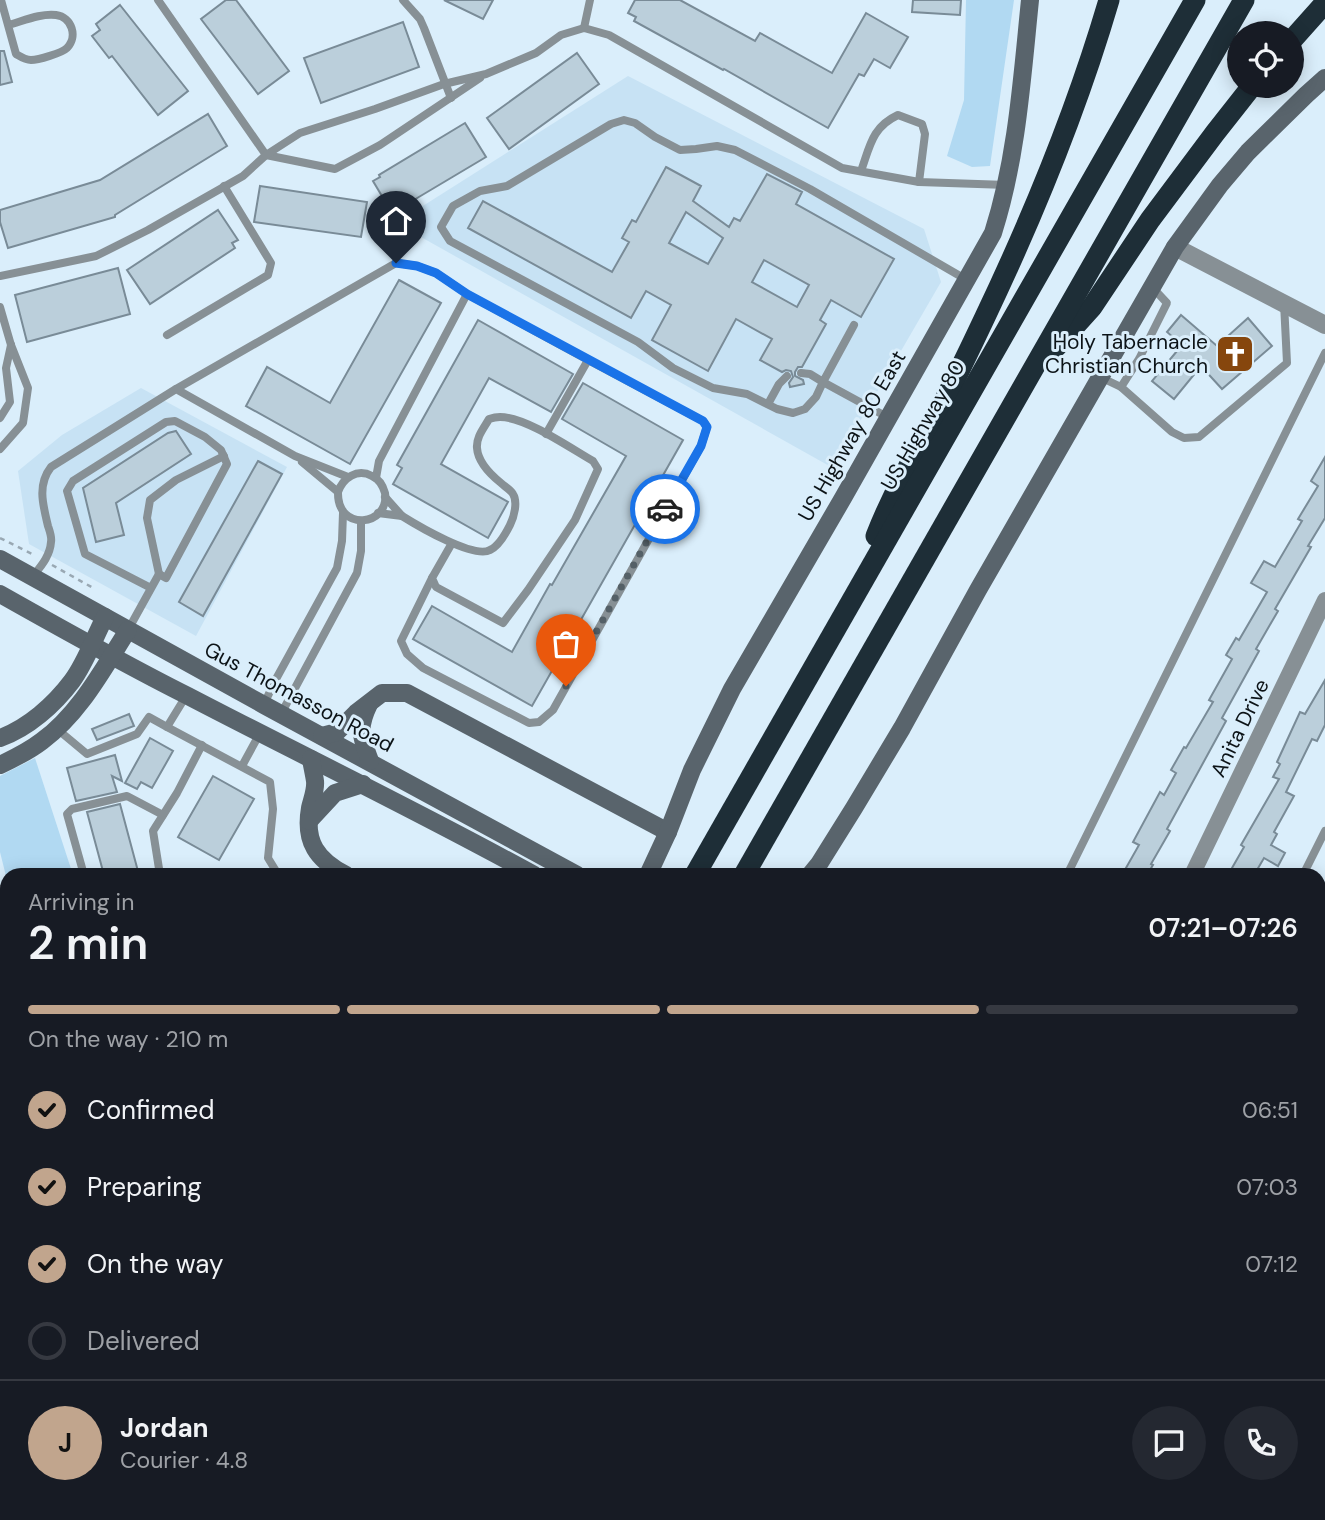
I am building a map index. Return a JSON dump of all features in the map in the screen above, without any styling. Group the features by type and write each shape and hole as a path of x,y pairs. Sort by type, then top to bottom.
{"highway":[{"path":"851,602 887,507 940,409 1033,213 1078,97 1109,0"},
{"path":"1170,42 1187,0"},
{"name":"US Highway 80","path":"699,868 1195,0"},
{"path":"748,868 1244,0"},
{"path":"1304,27 1325,3"},
{"path":"1025,383 1091,307 1150,220 1242,98"}],"main road":[{"name":"US Highway 80 East","path":"651,868 692,770 725,702 993,233 1007,185 1015,139 1030,0"},
{"path":"815,868 902,728 1175,247 1241,160 1325,78"},
{"name":"Gus Thomasson Road","path":"0,559 564,868"},
{"path":"0,594 186,696 363,784 521,868"},
{"path":"0,738 8,736 42,713 72,681 105,617"},
{"path":"0,765 23,754 57,729 78,705 128,630"},
{"path":"322,736 337,732 382,692 407,694 668,832"},
{"path":"370,761 360,729 371,700"},
{"path":"260,733 264,705"},
{"path":"42,713 57,729"},
{"path":"260,733 281,714"},
{"path":"311,759 315,781 309,821 310,838 316,852 334,868"},
{"path":"309,821 335,793 363,784"}],"street":[{"path":"1175,247 1325,325"},
{"name":"Anita Drive","path":"1195,868 1325,600"}],"lane":[{"path":"1,0 16,54 32,60 64,52 70,46 72,27 67,19 56,15 8,24"},
{"path":"158,0 266,155 335,169 380,145 486,74"},
{"path":"403,0 420,19 451,98"},
{"path":"584,28 590,0"},
{"path":"0,276 96,256 243,176 266,155 300,133 444,84 486,74 536,53 561,35 584,28 609,35 842,167 919,182 1007,185"},
{"path":"861,171 874,135 886,121 898,115 922,124 925,134 919,182"},
{"path":"854,325 816,397 805,409 793,413 777,409 747,394 713,388 674,368 638,342 450,241 441,227 453,206 480,191 507,187 611,124 624,120 635,123 680,150 717,146 735,150 810,189 967,280"},
{"path":"167,335 268,275 271,263 224,186"},
{"path":"33,577 44,563 52,539 41,491 44,476 51,467 176,389 396,263 417,266 436,273 467,294 703,421 707,427 701,446 553,710 539,722 529,723 423,668 407,654 401,641 452,543"},
{"path":"1121,387 1139,359 1167,303 1152,287"},
{"path":"376,478 379,461 467,294"},
{"path":"1100,377 1121,387 1172,432 1184,438 1199,437 1287,363 1284,303"},
{"path":"0,307 28,388 23,423 0,449"},
{"path":"0,418 10,402 6,368 11,345"},
{"path":"1070,868 1325,353"},
{"path":"546,434 588,360"},
{"path":"801,373 810,374 888,418"},
{"path":"768,404 779,384 788,376"},
{"path":"176,389 295,456 348,477"},
{"path":"10,402 26,406"},
{"path":"264,705 337,568 343,513 338,492 348,477 365,473 376,478 385,497 402,516 452,543 478,552 490,551 502,538 512,521 515,503 513,493 497,480 480,460 477,446 489,419 499,416 519,421 593,461 598,469 575,520 503,623 436,587 432,578"},
{"path":"151,588 85,554 67,491 73,481 166,422 175,421 205,437 222,450 227,464 166,578 159,574"},
{"path":"128,630 159,574 147,518 150,500 176,480 224,456"},
{"path":"295,456 338,492"},
{"path":"365,473 379,461"},
{"path":"343,513 354,520 370,519 382,509 385,497"},
{"path":"379,513 402,516"},
{"path":"281,714 357,573 361,551 360,521"},
{"path":"167,727 186,696"},
{"path":"57,729 87,754 137,734 149,717 270,782 273,809 268,858 274,868"},
{"path":"242,766 260,733"},
{"path":"159,868 153,831 202,745"},
{"path":"82,868 67,814 72,809 127,796 163,815"},
{"path":"1306,868 1325,831"}],"shaded area":[{"path":"966,0 1014,0 990,166 972,167 947,156 964,100"},
{"path":"628,76 924,229 941,282 833,468 396,223"},
{"path":"141,388 287,467 196,636 29,544 18,471 62,435"},
{"path":"35,758 71,868 4,868 0,852 0,776"}],"building":[{"path":"226,0 236,0 289,71 258,94 201,19"},
{"path":"444,0 493,0 483,19"},
{"path":"635,0 680,0 755,41 760,33 832,73 866,13 908,37 890,68 874,59 864,76 859,74 828,128 634,21 636,17 628,13"},
{"path":"913,0 961,0 960,15 912,12"},
{"path":"120,5 188,91 158,115 112,56 109,58 92,36 100,30 96,24"},
{"path":"403,22 419,67 321,103 304,58"},
{"path":"0,51 4,51 12,82 0,85"},
{"path":"577,53 599,84 509,149 487,118"},
{"path":"208,114 227,146 115,217 8,248 0,222 0,210 100,180"},
{"path":"465,123 486,157 392,213 373,181"},
{"path":"666,167 701,186 693,201 729,227 734,218 740,221 767,174 802,192 796,204 894,259 861,317 831,300 820,320 826,324 802,367 798,367 795,372 795,376 803,380 804,384 790,387 789,383 793,377 791,371 782,372 760,360 772,339 736,319 708,371 652,340 671,305 646,291 631,318 468,228 483,201 612,272 629,242 622,238 632,220 636,222","holes":["686,212 723,238 708,264 669,243","764,260 809,285 797,307 752,282"]},
{"path":"260,186 367,202 361,237 254,222"},
{"path":"218,210 238,240 232,243 235,248 150,304 127,270"},
{"path":"118,268 130,314 27,342 15,295"},
{"path":"399,280 441,303 350,464 246,406 267,367 330,403"},
{"path":"1181,315 1217,346 1248,318 1272,346 1222,389 1201,366 1174,399 1152,381 1182,345 1167,332"},
{"path":"478,320 573,374 551,412 489,378 441,464 508,502 488,538 393,484 402,468 397,465"},
{"path":"583,383 683,440 532,706 413,639 432,606 512,652 626,456 562,419"},
{"path":"176,431 191,454 116,503 124,535 96,542 83,488 168,433"},
{"path":"1325,457 1325,518 1275,609 1278,611 1256,649 1259,651 1222,718 1226,721 1167,829 1170,831 1151,864 1153,865 1151,868 1126,868 1139,845 1133,842 1160,792 1164,795 1176,773 1171,770 1213,702 1209,700 1232,659 1226,655 1236,638 1239,640 1267,592 1251,583 1264,561 1275,567 1302,521 1298,519 1318,486 1311,481"},
{"path":"258,461 282,474 203,616 179,602"},
{"path":"1325,680 1325,725 1317,741 1312,739 1286,792 1294,796 1274,832 1277,834 1271,845 1285,853 1278,866 1264,858 1258,868 1232,868 1244,847 1241,845 1279,779 1273,777 1280,764 1277,762 1300,712 1305,714"},
{"path":"129,714 134,726 97,740 92,729"},
{"path":"150,738 173,751 152,788 141,782 137,789 125,783"},
{"path":"115,755 122,781 112,776 117,792 76,801 67,768"},
{"path":"213,776 254,799 219,860 178,837"},
{"path":"120,804 137,868 102,868 87,812"}],"way so far":[{"path":"566,686 665,509"}],"place":[{"name":"Holy Tabernacle Christian Church","path":"1235,354"}],"route":[{"path":"396,263 417,266 436,273 467,294 703,421 707,427 701,446 665,509"}]}
